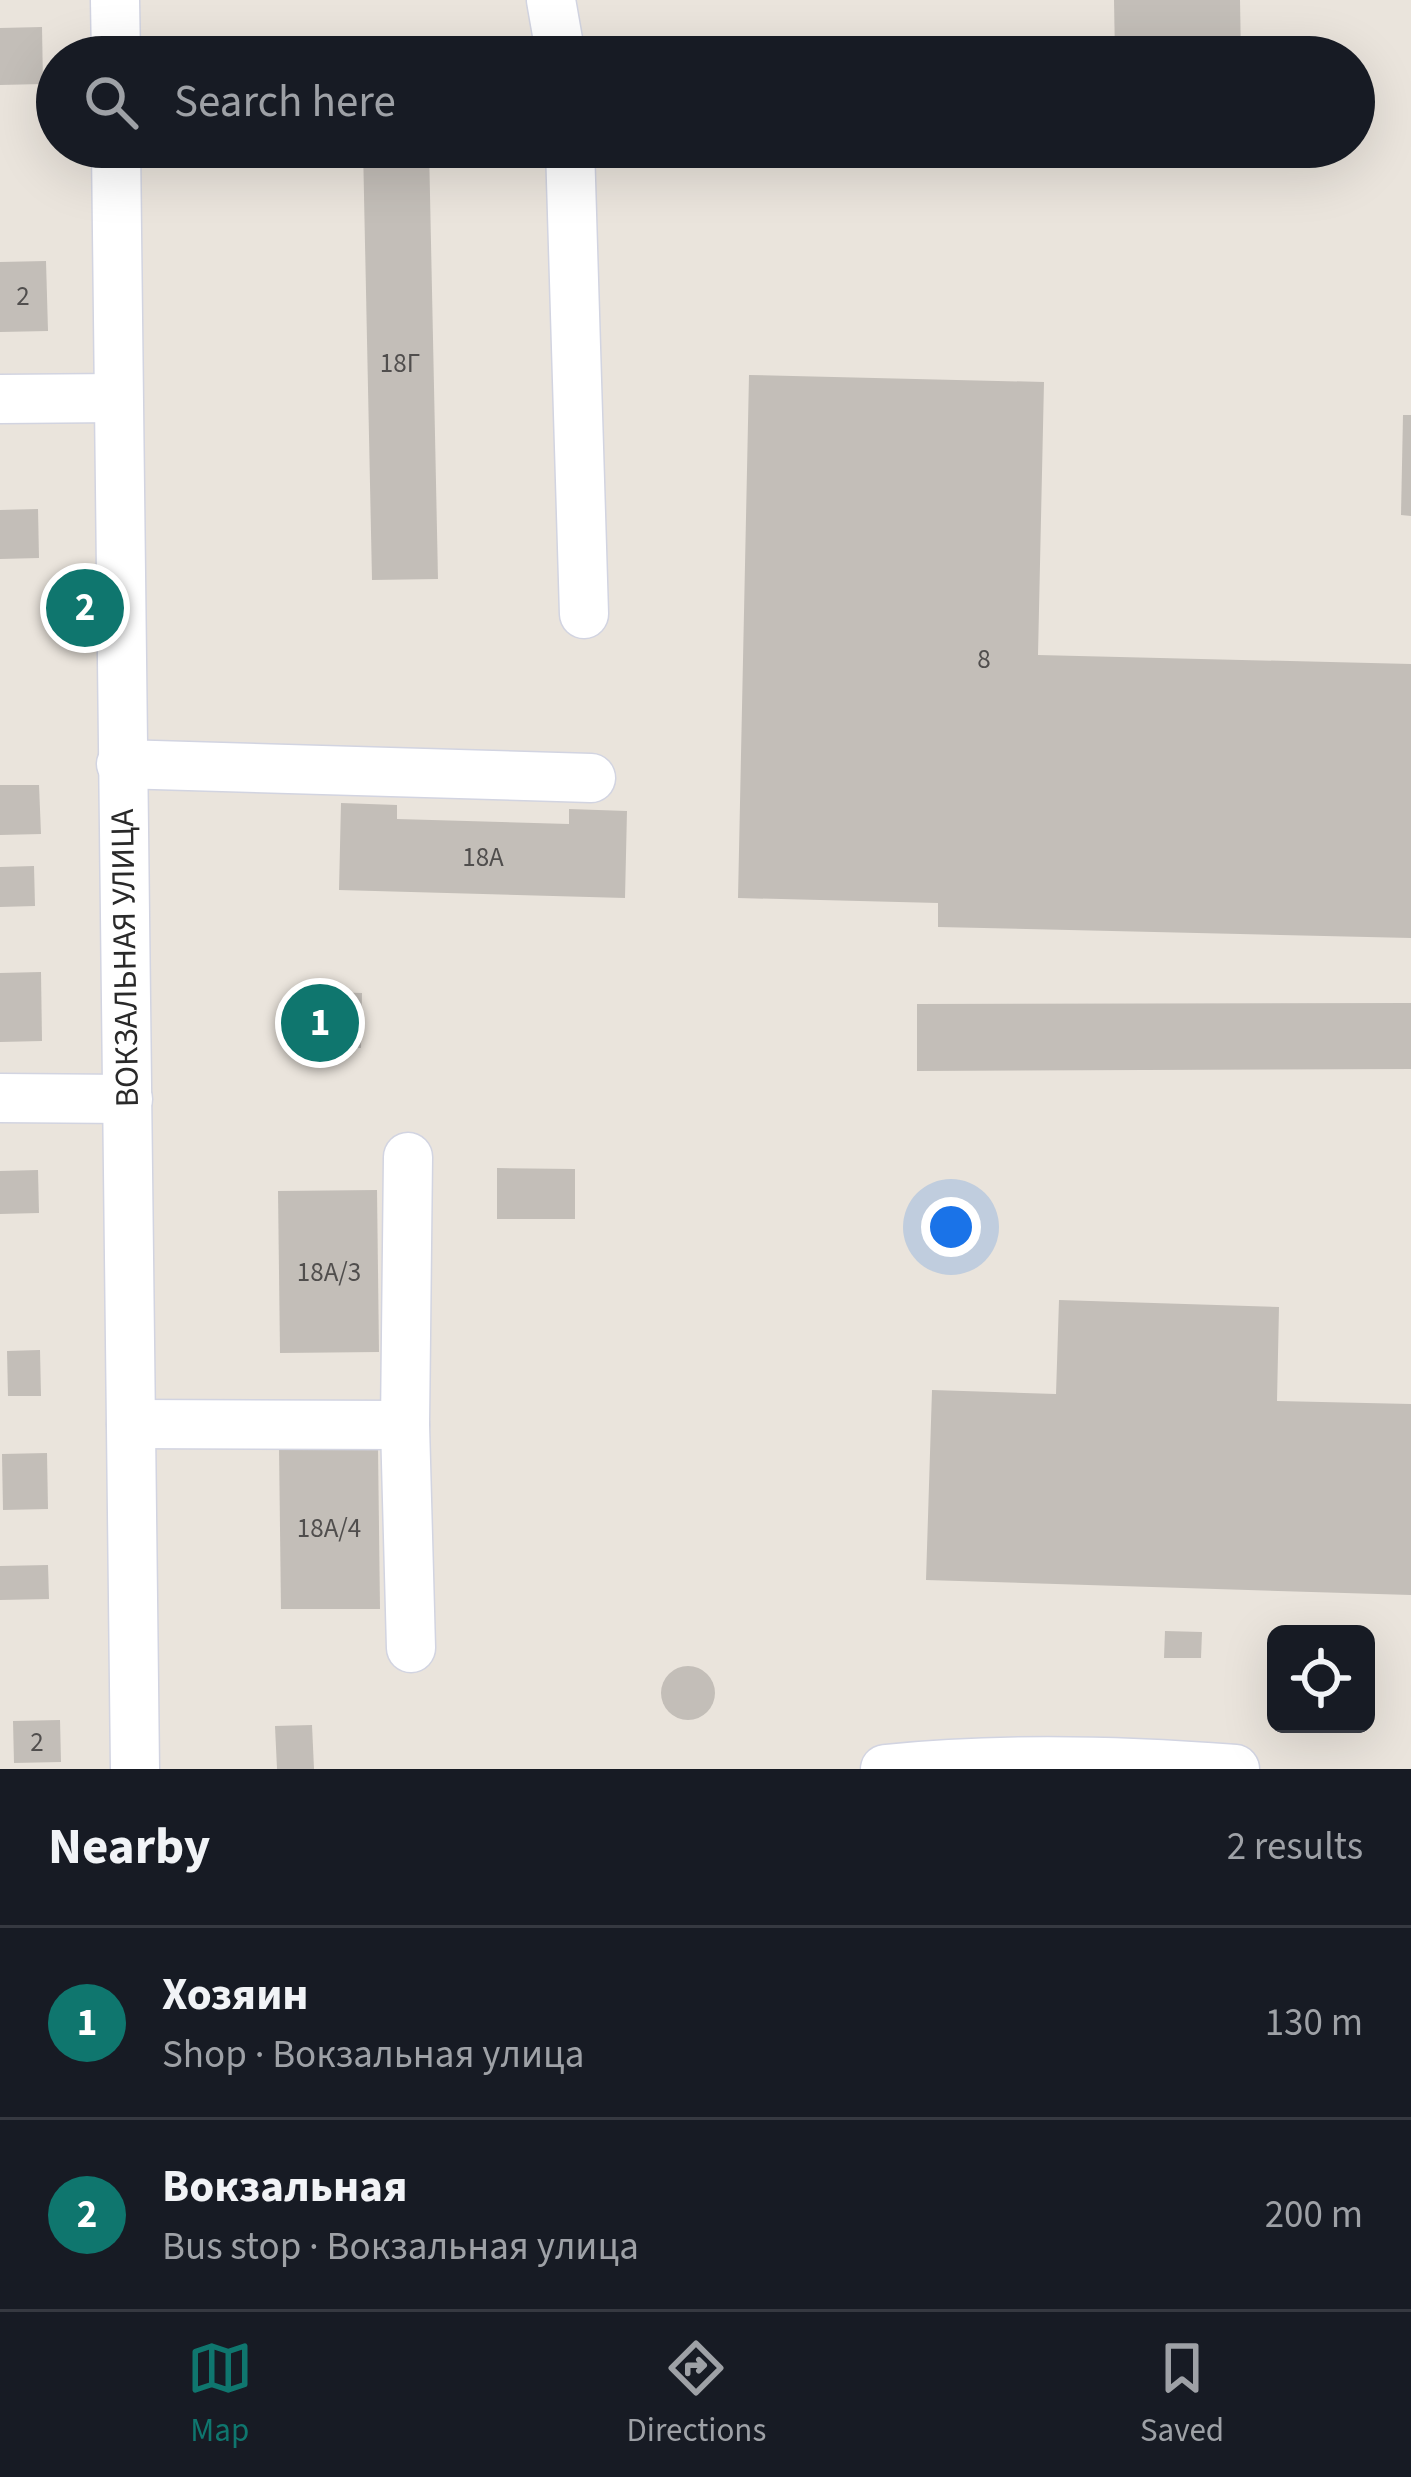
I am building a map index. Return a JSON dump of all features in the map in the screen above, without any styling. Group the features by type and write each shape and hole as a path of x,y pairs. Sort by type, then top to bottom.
{"street":[{"path":"115,0 116,36"},
{"path":"551,0 557,36"},
{"name":"ВОКЗАЛЬНАЯ УЛИЦА","path":"116,168 135,1769"},
{"path":"571,168 584,614"},
{"path":"0,399 118,398"},
{"path":"121,764 591,778"},
{"path":"0,1098 128,1099"},
{"path":"408,1157 405,1425 411,1648"},
{"path":"131,1424 405,1425"},
{"path":"885,1769 959,1762 1235,1769"}],"building":[{"path":"1114,0 1240,0 1241,36 1115,36"},
{"path":"42,27 42,36 36,36 36,84 0,85 0,28"},
{"path":"363,168 429,168 438,579 372,580"},
{"path":"46,261 48,331 0,332 0,262"},
{"path":"749,375 1044,382 1038,655 1411,664 1411,938 938,927 938,903 738,898"},
{"path":"1403,415 1411,415 1411,516 1401,515"},
{"path":"38,509 39,558 0,559 0,510"},
{"path":"0,785 39,785 41,834 0,835"},
{"path":"341,803 397,805 397,819 569,824 569,809 627,811 625,898 339,890"},
{"path":"34,866 35,906 0,907 0,867"},
{"path":"41,972 42,1041 0,1042 0,973"},
{"path":"292,991 362,993 361,1048 291,1046"},
{"path":"1411,1003 1411,1069 917,1071 917,1004"},
{"path":"497,1168 575,1169 575,1219 497,1219"},
{"path":"38,1170 39,1213 0,1214 0,1171"},
{"path":"377,1190 379,1352 280,1353 278,1191"},
{"path":"1059,1300 1279,1307 1277,1401 1411,1404 1411,1595 926,1580 932,1390 1056,1394"},
{"path":"40,1350 41,1396 8,1396 7,1351"},
{"path":"378,1447 380,1609 281,1609 279,1448"},
{"path":"47,1453 48,1509 3,1510 2,1454"},
{"path":"48,1565 49,1599 0,1600 0,1566"},
{"path":"1165,1631 1202,1632 1201,1658 1164,1658"},
{"path":"688,1666 707,1674 715,1693 707,1712 688,1720 669,1712 661,1693 669,1674"},
{"path":"60,1720 61,1762 14,1763 13,1721"},
{"path":"312,1725 314,1769 277,1769 275,1726"}],"place":[{"name":"Вокзальная","path":"85,608"},
{"name":"Хозяин","path":"320,1023"}]}
